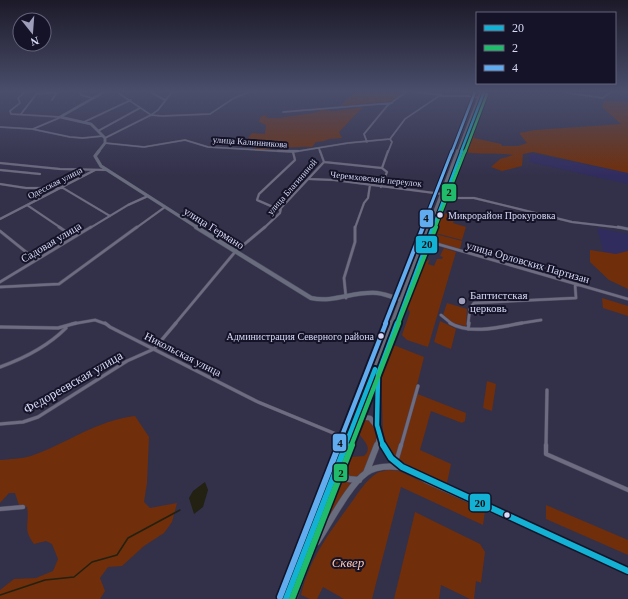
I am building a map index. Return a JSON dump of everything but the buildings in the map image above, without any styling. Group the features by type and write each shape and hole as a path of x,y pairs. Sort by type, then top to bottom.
{"main road":[{"path":"74,120 91,124 104,137"},
{"path":"286,599 359,417 472,120"},
{"name":"улица Германо","path":"104,137 105,143 95,156 98,163 235,252 311,298 322,301 376,293 403,301"},
{"path":"359,417 378,374 403,301"},
{"path":"378,374 377,427 379,439 388,454 396,463 628,572"},
{"path":"359,417 370,418 377,427"},
{"path":"311,552 359,480 366,473 372,461 379,439"},
{"path":"340,466 348,479 355,481 359,480"},
{"path":"293,599 311,552 340,466"},
{"path":"366,473 384,467 402,467"}],"street":[{"path":"32,129 53,120"},
{"path":"84,122 88,120"},
{"path":"98,131 115,120"},
{"path":"0,127 32,129 70,137 104,137 140,120"},
{"path":"368,142 364,134 377,120"},
{"path":"381,187 387,172 382,168 392,142 390,139 403,120"},
{"name":"улица Калинникова","path":"105,143 144,147 182,140 208,147 293,152 348,143 390,139"},
{"path":"319,148 324,162"},
{"path":"280,210 256,200 259,194 295,160 293,152"},
{"name":"улица Благининой","path":"154,349 235,252 259,233 280,213 280,210 324,162 382,168"},
{"path":"0,163 60,169 108,170"},
{"path":"0,170 40,174"},
{"name":"Одесская улица","path":"0,219 20,207 63,188 96,170"},
{"name":"Черемховский переулок","path":"308,179 370,185 442,197 474,198 572,222 607,225 628,229"},
{"path":"0,184 26,188 63,188 110,216"},
{"path":"346,298 344,278 355,242 355,226 368,198 370,185"},
{"name":"Садовая улица","path":"0,282 110,216 148,196"},
{"path":"27,205 74,237"},
{"path":"0,287 59,284 165,207"},
{"path":"0,231 36,260"},
{"name":"улица Орловских Партизан","path":"426,241 628,299"},
{"path":"468,329 470,308 474,303 538,301 561,298 574,299 576,298 575,284"},
{"path":"441,315 452,324 468,329 541,320"},
{"name":"Никольская улица","path":"0,327 66,327 83,321 95,320 104,322 110,327 258,402 350,440"},
{"path":"0,367 28,357 55,340 66,327"},
{"name":"Федореевская улица","path":"0,424 23,422 38,417 121,365 154,349"},
{"path":"396,463 418,386"},
{"path":"547,390 546,454 628,490"},
{"path":"0,509 23,507"}],"shaded area":[{"path":"529,153 628,173 628,184 529,162"},
{"path":"597,228 628,234 628,251 616,254 604,253"},
{"path":"205,482 208,490 203,507 194,514 189,498 193,491"}],"green space":[{"path":"259,120 351,120 339,132 342,138 316,142 312,147 254,150 256,145 248,138 252,133 265,134 266,125 259,122"},
{"path":"616,120 628,120 628,173 533,152 523,154 522,166 502,171 491,167 500,159 513,155 464,152 471,132 475,133 474,138 501,144 502,146 518,146 527,143 519,133 535,130 621,124"},
{"path":"447,212 457,212 453,223 466,227 462,240 435,233 440,219"},
{"path":"435,234 462,241 460,249 432,241"},
{"path":"444,248 456,252 428,347 407,340 402,335 410,312 405,306 420,265 430,259 428,264 434,266 437,259 442,259 443,257 440,256"},
{"path":"590,250 616,254 628,251 628,289 609,280 590,262"},
{"path":"602,298 628,306 628,316 603,308"},
{"path":"447,303 467,309 466,326 452,323 443,315"},
{"path":"440,321 456,329 451,349 434,342"},
{"path":"391,344 424,357 415,393 466,413 465,421 462,423 431,411 420,450 451,464 447,483 404,464 390,452 385,442 383,431 381,374"},
{"path":"487,381 496,384 492,411 483,408"},
{"path":"135,416 149,437 147,483 144,502 150,508 177,503 172,522 164,533 144,546 122,566 108,567 100,578 105,591 100,599 0,599 0,590 14,579 36,578 53,571 58,559 52,544 46,541 34,544 30,539 27,530 27,507 19,505 15,493 9,493 0,503 0,460 31,456 108,422"},
{"path":"366,420 372,424 375,432 376,441 373,452 364,470 357,476 350,477 346,470 350,457 364,456 368,450 367,444 358,433 362,422"},
{"name":"Сквер","path":"389,470 399,471 485,511 483,525 401,487 372,599 344,599 323,587 317,599 310,599 301,595 309,570 321,546 335,525 369,479 377,473"},
{"path":"341,475 348,483 353,484 321,532"},
{"path":"546,505 628,540 628,555 546,519"},
{"path":"415,512 480,544 485,552 481,583 476,581 474,599 470,599 441,585 439,599 394,599"}],"waterway":[{"path":"0,595 45,580 74,577 92,562 117,555 128,538 180,510"}],"transit line":[{"name":"4","path":"280,597 464,120"},
{"name":"20","path":"473,120 378,374 376,413 379,437 391,458 402,467 628,571"},
{"name":"2","path":"292,599 477,120"},
{"name":"20","path":"286,599 375,369"}],"place":[{"name":"Микрорайон Прокуровка","path":"440,215"},
{"name":"Баптистская церковь","path":"462,301"},
{"name":"Администрация Северного района","path":"381,336"}]}
